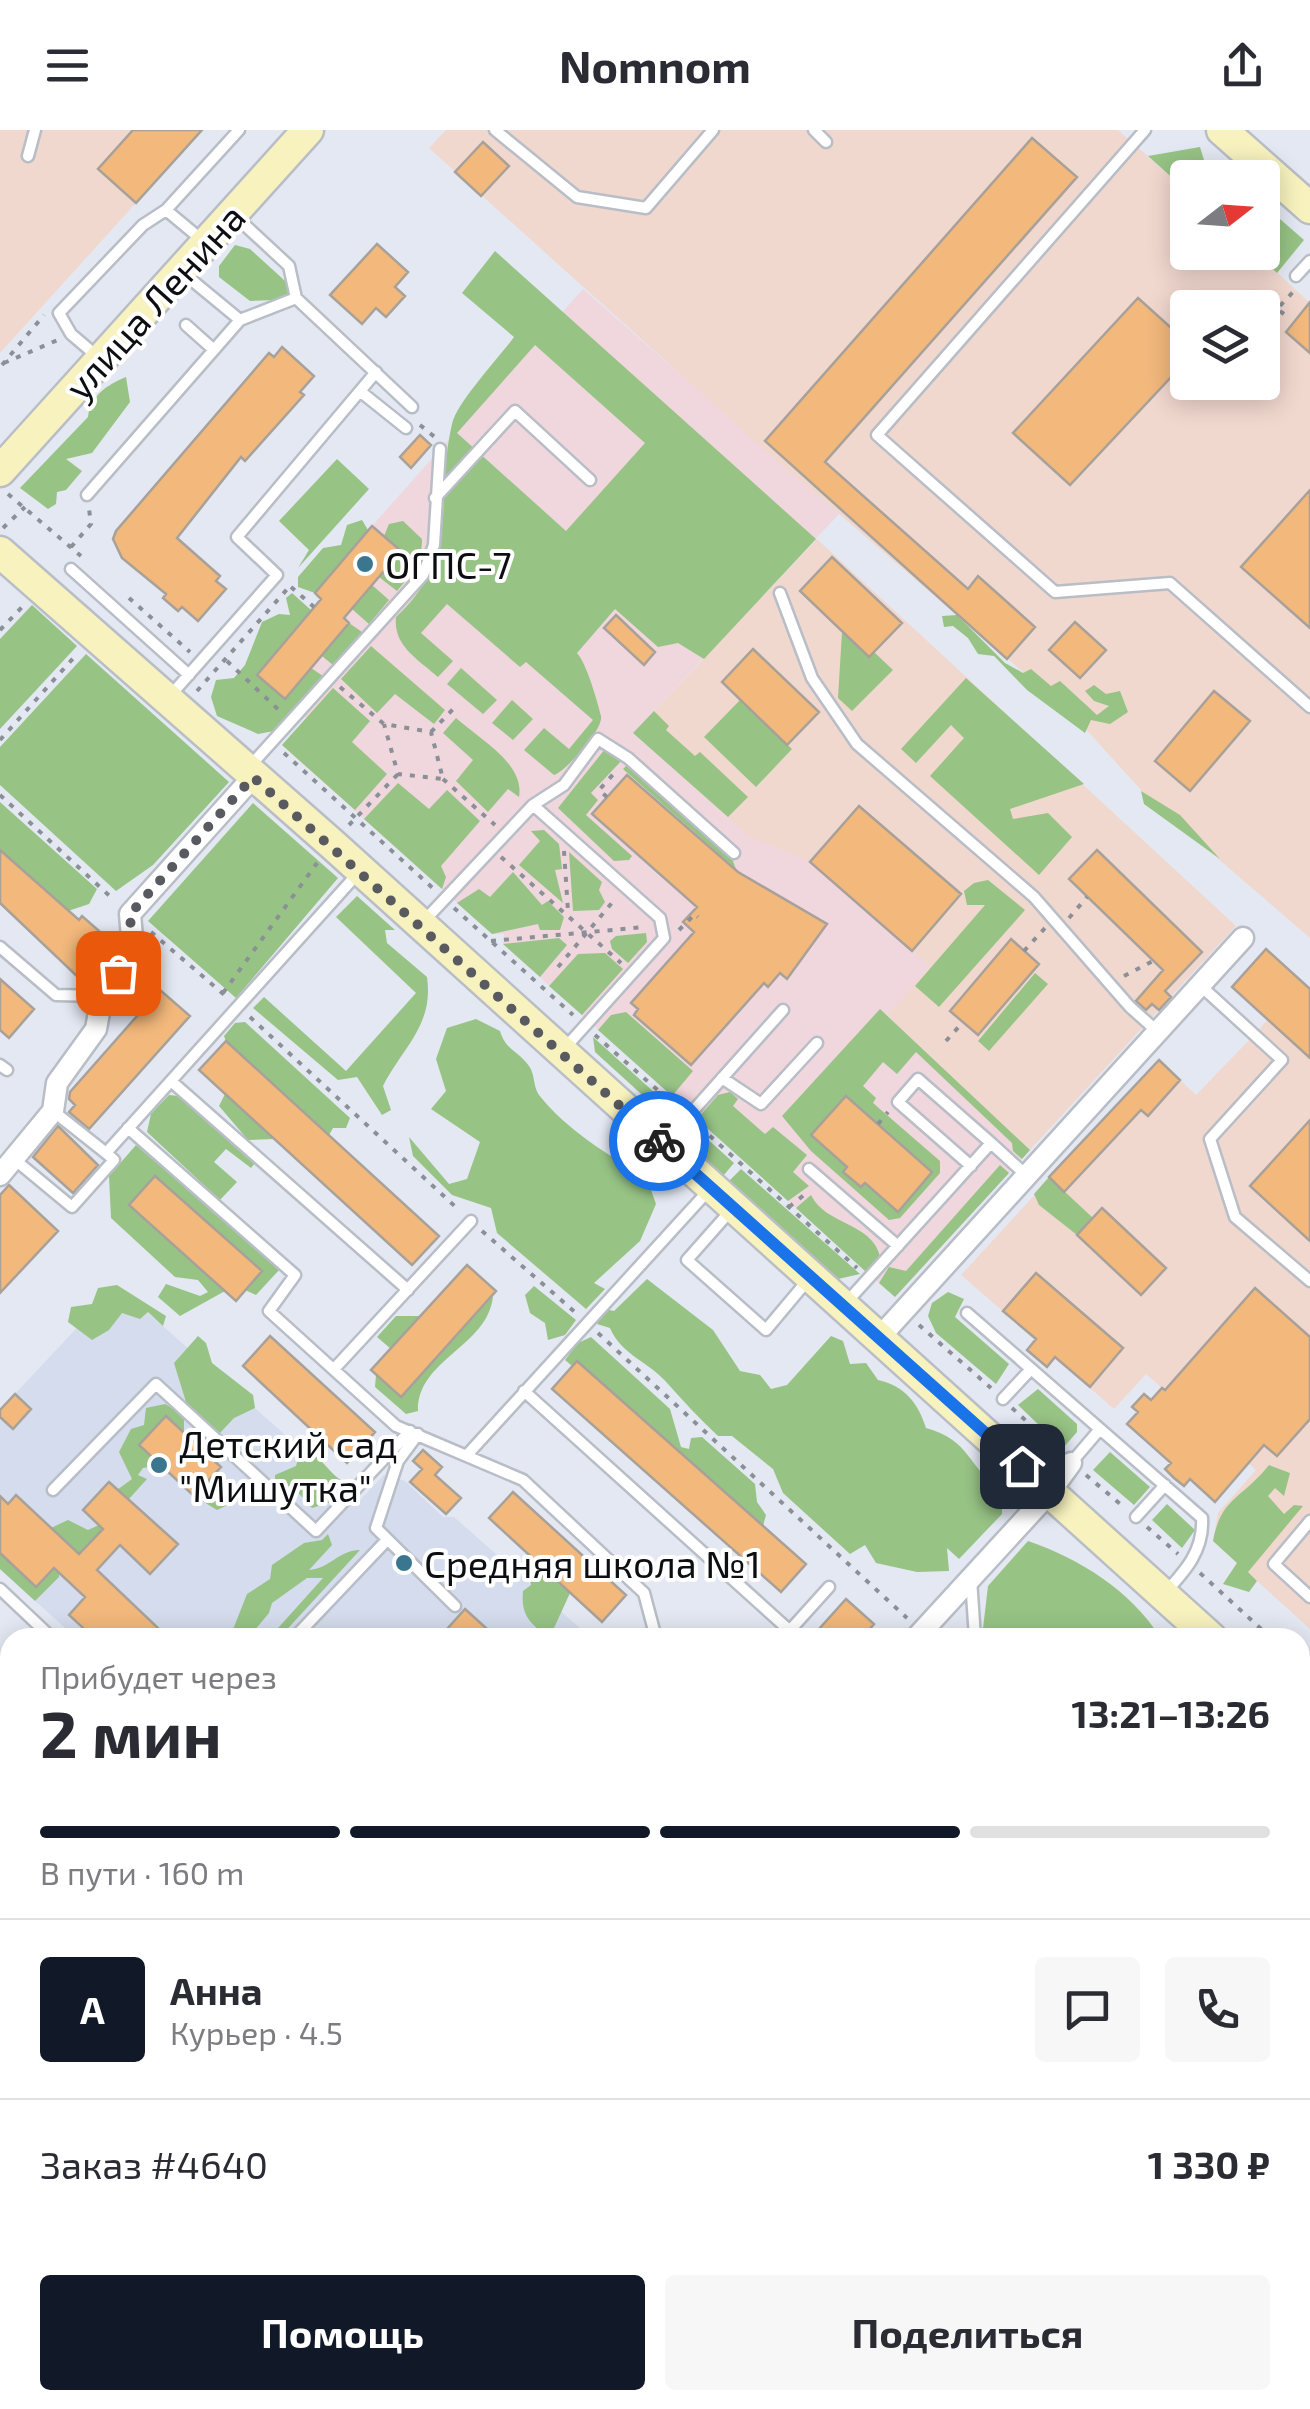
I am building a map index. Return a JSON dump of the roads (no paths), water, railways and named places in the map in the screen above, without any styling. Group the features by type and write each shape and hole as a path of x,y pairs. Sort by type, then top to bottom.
{"main road":[{"path":"1222,130 1310,208"},
{"name":"улица Ленина","path":"0,471 182,272 298,136"},
{"path":"0,552 178,699 250,774 1200,1628"}],"street":[{"path":"7,1166 54,1111 57,1083 96,1029 102,996 132,949 130,914 250,774"},
{"path":"878,1339 1243,938"},
{"path":"925,1628 1050,1492 1071,1463"}],"lane":[{"path":"28,156 34,130"},
{"path":"100,358 72,334 59,313 143,225 166,210 239,130"},
{"path":"494,130 577,197 646,208 714,130"},
{"path":"814,130 826,142"},
{"path":"1145,130 877,435 1054,592 1170,583 1310,707"},
{"path":"166,210 206,244"},
{"path":"233,214 288,266 296,298 412,407"},
{"path":"1296,276 1310,261"},
{"path":"182,272 240,320"},
{"path":"87,495 240,320 296,298"},
{"path":"186,325 214,350"},
{"path":"178,699 188,675 277,574 237,537 376,372"},
{"path":"361,392 406,428"},
{"path":"434,499 516,411 590,480"},
{"path":"250,774 422,575 434,545 440,449"},
{"path":"71,569 188,675"},
{"path":"780,593 812,678 857,744 1058,921 1111,984 1159,1032"},
{"path":"420,925 533,805 564,785 598,739 628,758 734,853"},
{"path":"533,805 660,918 664,938 562,1052"},
{"path":"106,1153 273,968 317,929 360,871"},
{"path":"0,946 56,995 102,996"},
{"path":"273,968 282,976"},
{"path":"1202,987 1282,1060 1210,1138 1234,1217 1310,1282"},
{"path":"663,1144 783,1010"},
{"path":"722,1078 761,1104 817,1042"},
{"path":"970,1166 898,1102 918,1079 1026,1175"},
{"path":"171,1080 408,1290"},
{"path":"7,1166 72,1207 114,1160 54,1111"},
{"path":"128,1128 295,1275 269,1311 396,1426 522,1480 644,1593 653,1628"},
{"path":"843,1307 991,1143"},
{"path":"808,1169 898,1246"},
{"path":"722,1198 687,1260 766,1330 810,1277"},
{"path":"467,1455 524,1391 722,1198"},
{"path":"335,1368 471,1222"},
{"path":"967,1313 1202,1518 1203,1535 1190,1565 1163,1594"},
{"path":"1003,1399 1031,1368"},
{"path":"53,1490 156,1384 316,1531 414,1433"},
{"path":"524,1391 780,1628"},
{"path":"1071,1463 1100,1429"},
{"path":"414,1433 398,1461 376,1528 455,1606"},
{"path":"1136,1517 1165,1485"},
{"path":"1310,1521 1274,1564 1310,1597"},
{"path":"303,1628 386,1540"},
{"path":"971,1577 974,1628"},
{"path":"792,1628 829,1588"},
{"path":"0,1589 41,1628"}],"place":[{"name":"ОГПС-7","path":"365,564"},
{"name":"Детский сад \"Мишутка\"","path":"159,1465"},
{"name":"Средняя школа №1","path":"404,1563"}]}
